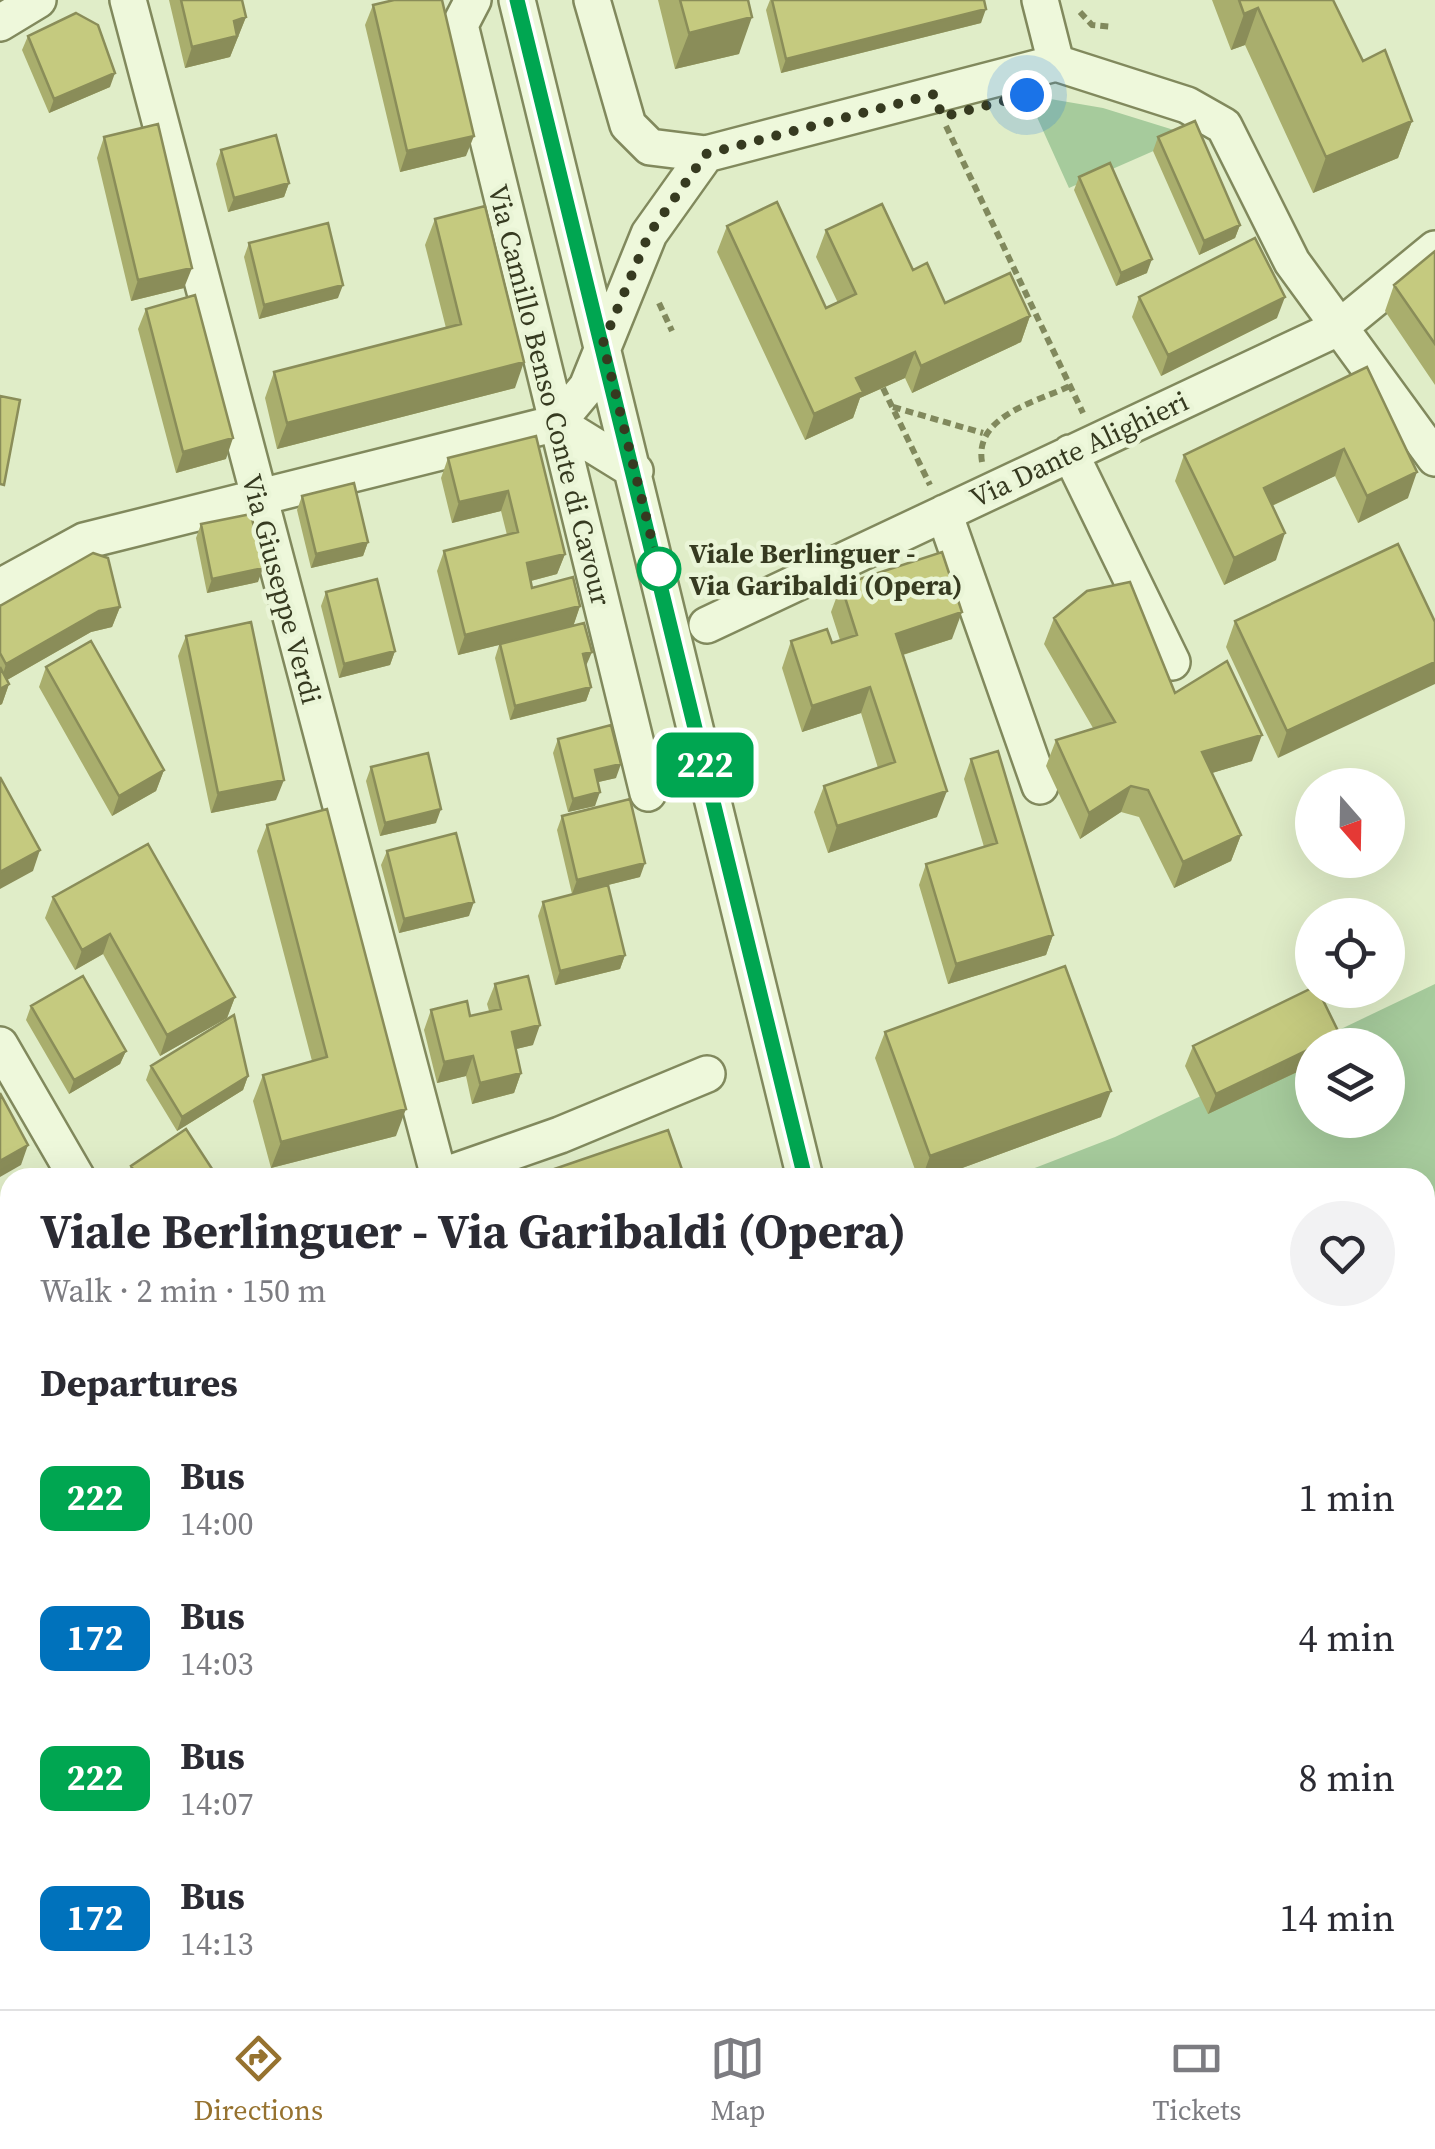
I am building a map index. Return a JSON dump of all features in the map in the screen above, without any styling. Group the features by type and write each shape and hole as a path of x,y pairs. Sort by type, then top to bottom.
{"street":[{"path":"0,23 38,0"},
{"name":"Via Giuseppe Verdi","path":"128,0 436,1168"},
{"name":"Via Camillo Benso Conte di Cavour","path":"473,0 460,25 648,793"},
{"path":"517,0 803,1168"},
{"path":"592,0 628,125 650,147 706,154 1056,62 1186,105 1224,126 1292,262 1435,458"},
{"path":"1056,2 1056,62"},
{"path":"0,587 84,542 557,423 587,387 649,234 706,154"},
{"name":"Via Dante Alighieri","path":"708,624 1340,326 1435,248"},
{"path":"557,423 634,471"},
{"path":"1083,447 1172,662"},
{"path":"944,513 1040,786"},
{"path":"0,1045 70,1168"},
{"path":"464,1168 560,1135 707,1074"}],"path":[{"path":"1056,2 1092,25 1113,28"},
{"path":"935,94 1070,386 1083,447"},
{"path":"656,297 672,331"},
{"path":"996,488 982,461 984,433 990,425 1070,386"},
{"path":"883,388 944,513"},
{"path":"892,407 984,433"}],"green space":[{"path":"1027,95 1103,108 1190,135 1069,188"},
{"path":"1435,984 1435,1168 1035,1168 1115,1137 1295,1051 1295,1138 1405,1138 1405,1028 1343,1028 1385,1008 1405,1008 1405,998"}],"building":[{"path":"181,0 242,0 246,17 234,21 237,36 192,47"},
{"path":"394,0 442,0 474,136 407,151 373,5"},
{"path":"680,0 748,0 752,17 689,33"},
{"path":"772,0 984,0 986,9 786,59"},
{"path":"1239,0 1333,0 1363,61 1385,50 1412,121 1326,157 1258,8 1244,14"},
{"path":"76,13 98,25 115,73 54,99 28,36"},
{"path":"1195,121 1240,225 1204,241 1158,137"},
{"path":"158,124 192,268 138,280 104,137"},
{"path":"276,135 289,183 234,198 221,150"},
{"path":"1110,163 1152,259 1121,273 1079,177"},
{"path":"777,202 826,308 856,294 826,230 882,204 913,270 927,263 945,303 1010,273 1030,316 921,366 915,352 856,378 863,392 814,414 727,226"},
{"path":"485,206 524,362 287,423 274,372 461,324 435,219"},
{"path":"328,223 343,285 264,305 249,243"},
{"path":"1255,238 1285,297 1168,355 1139,297"},
{"path":"1435,251 1435,344 1394,285"},
{"path":"195,295 233,438 183,452 146,309"},
{"path":"1367,367 1417,472 1367,496 1344,449 1264,488 1285,533 1234,558 1184,455"},
{"path":"0,396 20,400 4,485 0,484"},
{"path":"536,436 565,554 527,563 532,588 573,577 580,606 465,635 444,551 518,532 508,491 459,502 448,458"},
{"path":"354,483 368,542 316,554 302,496"},
{"path":"251,514 263,568 212,579 201,524"},
{"path":"1398,544 1435,622 1435,662 1287,731 1235,621"},
{"path":"942,552 962,612 896,634 947,791 837,826 824,786 895,762 870,687 812,706 791,641 827,629 832,643 857,635 841,585"},
{"path":"93,553 108,558 120,607 99,611 6,664 0,653 0,606"},
{"path":"377,579 395,651 344,664 326,592"},
{"path":"1130,582 1175,693 1227,661 1262,735 1202,752 1241,835 1183,862 1148,790 1131,786 1089,813 1056,740 1115,722 1054,618 1087,591"},
{"path":"251,622 284,780 218,793 186,636"},
{"path":"584,623 592,652 583,654 591,687 515,706 500,644"},
{"path":"91,641 164,770 119,796 46,667"},
{"path":"0,667 9,684 0,689"},
{"path":"611,725 621,764 595,770 600,792 573,799 558,739"},
{"path":"998,751 1053,935 956,964 926,864 997,843 971,759"},
{"path":"428,753 441,809 385,823 371,767"},
{"path":"0,777 40,850 0,872"},
{"path":"630,799 645,863 577,880 562,816"},
{"path":"327,809 406,1109 281,1142 263,1075 327,1057 267,825"},
{"path":"456,833 474,902 404,919 387,851"},
{"path":"148,844 235,997 167,1035 110,934 82,950 53,897"},
{"path":"608,885 625,955 560,971 543,902"},
{"path":"1065,966 1111,1091 930,1156 885,1032"},
{"path":"83,976 126,1051 74,1080 31,1006"},
{"path":"528,976 540,1025 512,1032 521,1073 480,1083 473,1056 444,1062 431,1010 467,1001 470,1016 501,1009 495,984"},
{"path":"1295,996 1295,1008 1327,1008 1337,1028 1295,1028 1295,1056 1216,1094 1193,1046"},
{"path":"234,1015 248,1076 182,1117 151,1066"},
{"path":"0,1093 28,1145 0,1161"},
{"path":"186,1129 211,1168 132,1168"},
{"path":"668,1130 681,1168 557,1168"}],"bus line":[{"name":"222","path":"517,0 803,1168"}],"place":[{"name":"Viale Berlinguer - Via Garibaldi (Opera)","path":"659,569"}],"route":[{"path":"659,569 603,343 649,234 674,194 706,154 935,94 942,117 1027,95"}]}
